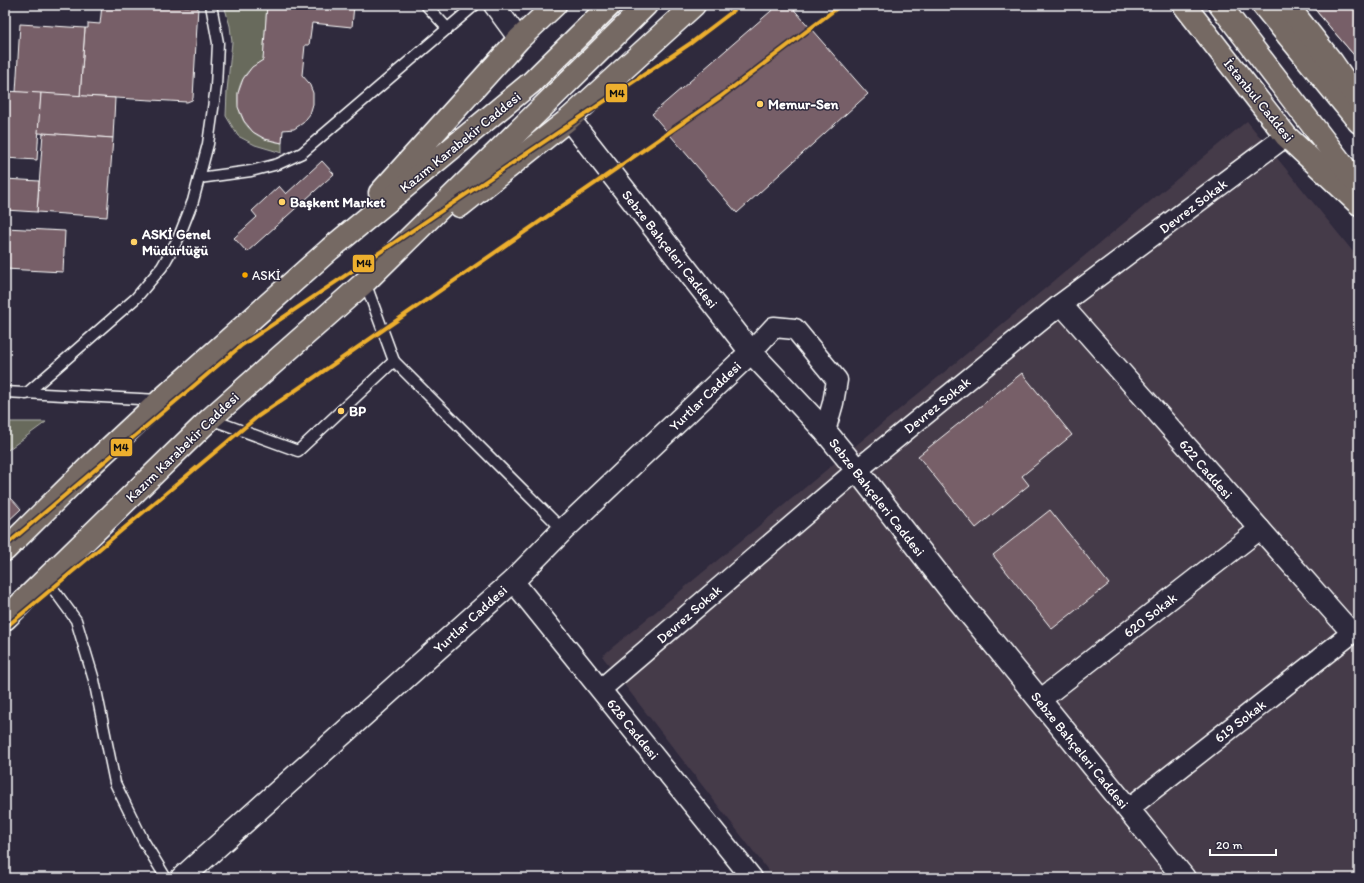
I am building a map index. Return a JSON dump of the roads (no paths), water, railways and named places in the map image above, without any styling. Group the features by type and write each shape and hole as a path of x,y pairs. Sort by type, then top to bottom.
{"main road":[{"path":"330,249 520,39 554,5"},
{"name":"Kazım Karabekir Caddesi","path":"5,550 89,466 161,400 330,249 532,82 610,5"},
{"name":"Kazım Karabekir Caddesi","path":"365,282 646,5"},
{"name":"Kazım Karabekir Caddesi","path":"5,619 210,419 365,282 569,119 694,5"},
{"name":"İstanbul Caddesi","path":"1184,5 1286,136 1359,204"},
{"name":"İstanbul Caddesi","path":"1220,5 1359,186"},
{"path":"1263,5 1359,122"},
{"path":"1287,5 1332,62 1359,101"}],"street":[{"path":"494,5 520,39"},
{"name":"Sebze Bahçeleri Caddesi","path":"569,119 750,352 824,431 857,470 952,592 1184,878"},
{"name":"Devrez Sokak","path":"601,689 857,470 1061,304 1286,136"},
{"name":"622 Caddesi","path":"1061,304 1352,634"},
{"path":"750,352 774,327 795,329 836,380 833,403 824,431"},
{"name":"Yurtlar Caddesi","path":"182,878 513,581 563,530 750,352"},
{"name":"620 Sokak","path":"1040,700 1260,529"},
{"name":"628 Caddesi","path":"513,581 752,878"},
{"name":"619 Sokak","path":"1128,809 1352,634"}],"lane":[{"path":"26,394 136,298 162,267 178,239 193,201 208,144 216,87 218,43 211,5"},
{"path":"426,5 448,29"},
{"path":"199,178 250,171 278,164 302,153 475,5"},
{"path":"365,282 394,361 563,530"},
{"path":"210,419 298,451 394,361"},
{"path":"5,392 161,400"},
{"path":"46,578 76,620 94,680 115,783 143,840 166,878"}],"place":[{"name":"Memur-Sen","path":"760,104"},
{"name":"Başkent Market","path":"282,202"},
{"name":"ASKİ Genel Müdürlüğü","path":"134,242"},
{"name":"ASKİ","path":"245,275"},
{"name":"BP","path":"341,411"}]}
